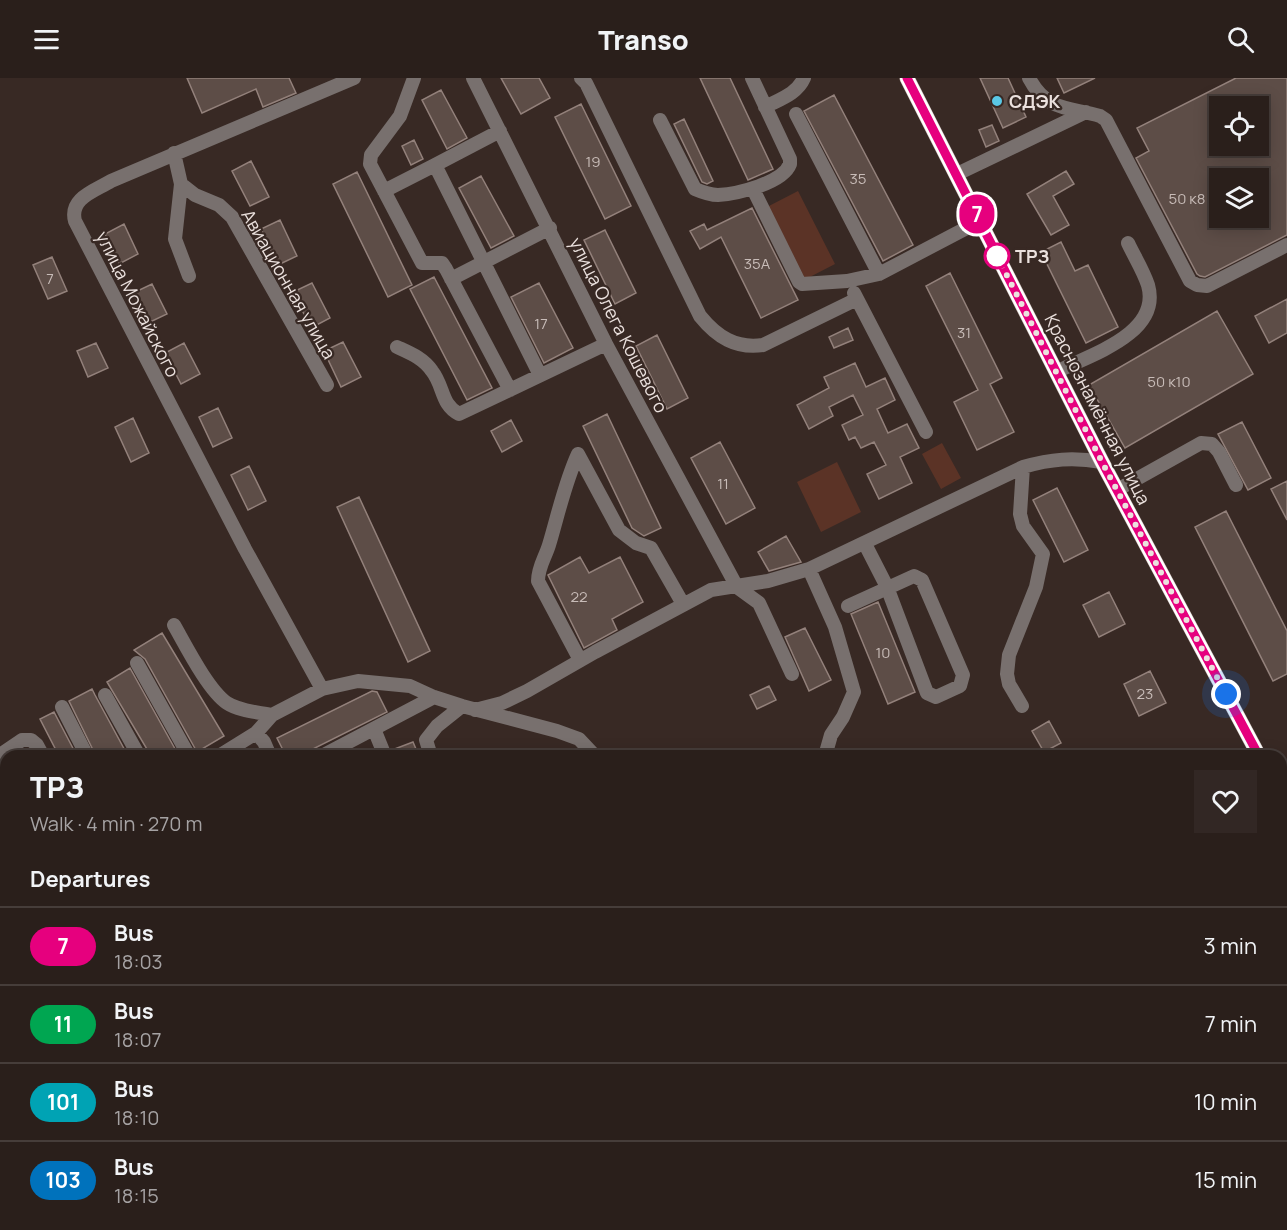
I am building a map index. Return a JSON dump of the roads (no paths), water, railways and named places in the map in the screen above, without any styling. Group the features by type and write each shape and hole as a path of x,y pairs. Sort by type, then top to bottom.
{"main road":[{"name":"Краснознамённая улица","path":"907,78 1102,462 1255,750"}],"street":[{"name":"улица Можайского","path":"322,689 245,549 75,221 73,213 75,204 83,197 111,181 174,153 260,120 354,78"},
{"path":"414,78 400,116 371,155 370,164 422,263 442,263 452,279 510,390"},
{"name":"улица Олега Кошевого","path":"473,78 606,344 736,586"},
{"path":"581,78 586,83 700,316 714,333 733,343 752,347 763,345 857,299"},
{"path":"660,120 695,189 716,195 753,189 783,174 790,164 790,159 752,78"},
{"path":"765,107 793,92 801,86 804,78"},
{"path":"1029,78 1047,102 1100,116 1110,126 1190,281 1197,285 1207,286 1287,245"},
{"path":"957,174 1086,112"},
{"path":"796,114 879,274"},
{"path":"384,191 500,131"},
{"path":"174,153 181,184 176,239 189,276"},
{"path":"435,165 540,375"},
{"name":"Авиационная улица","path":"181,184 195,195 219,205 232,218 327,385"},
{"path":"753,189 799,282 823,284 879,274 980,221"},
{"path":"452,279 550,228"},
{"path":"1056,372 1128,336 1143,321 1150,303 1148,285 1128,243"},
{"path":"847,281 926,432"},
{"path":"397,347 425,362 441,386 446,403 450,409 459,414 606,344"},
{"path":"1117,490 1201,443 1212,444 1219,452 1236,485"},
{"path":"580,660 538,581 538,570 547,552 578,454 619,530 636,543 651,548 684,604"},
{"path":"429,750 426,740 437,726 469,708 502,703 711,590 768,581 809,570 979,486 1023,467 1067,458 1102,462"},
{"path":"1022,706 1009,684 1007,674 1009,655 1036,587 1043,554 1023,526 1020,514 1023,467"},
{"path":"848,606 887,587 914,576 922,580 963,675 960,686 936,697 927,693 887,587 865,544"},
{"path":"809,570 835,627 854,692 843,717 831,735 827,750"},
{"path":"736,586 762,608 792,674"},
{"path":"174,625 216,694 228,704 239,709 272,715"},
{"path":"137,663 186,750"},
{"path":"233,750 256,733 272,715 322,689 358,681 410,686 434,697 469,708 521,720 579,739 589,750"},
{"path":"105,695 136,750"},
{"path":"334,750 434,697"},
{"path":"62,707 84,750"},
{"path":"374,729 383,750"},
{"path":"256,733 267,750"},
{"path":"7,750 22,740 31,740 40,750"}],"place":[{"name":"СДЭК","path":"997,101"},
{"name":"ТРЗ","path":"997,256"}]}
